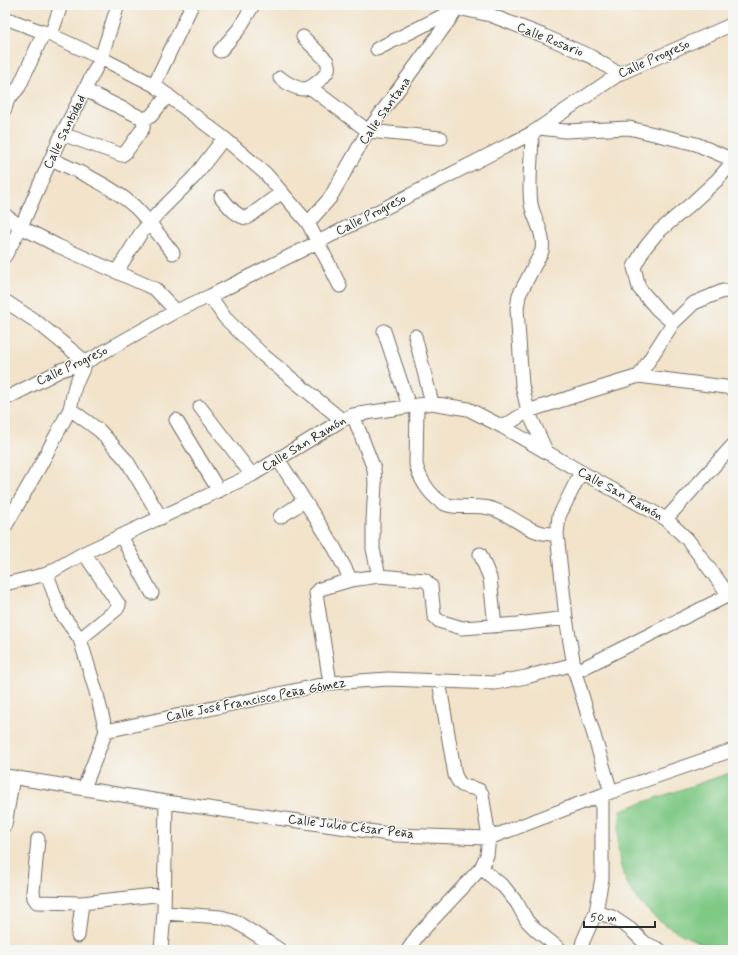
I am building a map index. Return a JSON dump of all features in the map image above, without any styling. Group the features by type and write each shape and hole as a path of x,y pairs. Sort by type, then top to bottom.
{"street":[{"path":"5,109 8,97 16,92 19,87 61,5"},
{"name":"Calle Santidad","path":"5,256 22,227 62,134 101,58 118,5"},
{"path":"154,85 192,5"},
{"path":"220,52 239,29 253,5"},
{"path":"377,49 461,6"},
{"name":"Calle Rosario","path":"461,6 490,15 542,35 592,57 619,74"},
{"name":"Calle Santana","path":"308,223 330,198 368,131 461,6"},
{"path":"5,18 48,33 154,85 224,138 266,174 308,223 340,286"},
{"name":"Calle Progreso","path":"5,399 61,370 86,362 176,311 210,296 318,242 536,131 619,74 733,24"},
{"path":"280,78 297,88 311,88 328,71 329,65 327,61 303,37"},
{"path":"311,88 368,131 441,138"},
{"path":"85,90 144,119 151,116 168,95"},
{"path":"62,134 122,154 126,152 143,128 144,119"},
{"path":"547,453 528,411 522,385 518,302 519,295 542,251 543,245 532,205 530,191 536,131 629,128 696,144 733,161 717,180 692,204 657,233 644,249 634,267 639,288 673,323"},
{"path":"117,271 141,233 157,214 194,178 224,138"},
{"path":"51,159 89,176 134,207 150,224 173,253"},
{"path":"221,197 242,218 247,218 282,192"},
{"path":"5,215 22,227 58,246 155,289 176,311"},
{"path":"639,376 673,323 694,303 723,290 733,292"},
{"path":"210,296 225,318 263,355 348,418 374,469 375,483 372,521 373,550 379,576"},
{"path":"5,301 37,322 86,362 76,386 70,408 41,464 5,527"},
{"path":"384,331 413,406 417,470 426,487 435,498 442,503 452,505 490,508 540,534 557,534"},
{"path":"415,336 432,404"},
{"path":"503,427 528,411 639,376 733,388"},
{"name":"Calle San Ramón","path":"5,584 47,574 84,553 219,491 252,475 348,418 432,404 468,409 503,427 666,519 688,540 731,594"},
{"path":"200,407 252,475"},
{"path":"70,408 100,431 127,461 161,518"},
{"path":"176,420 219,491"},
{"path":"666,519 733,445"},
{"path":"278,459 334,547 351,580"},
{"path":"569,950 582,945 596,912 602,878 606,793 575,668 566,618 557,534 559,516 581,472"},
{"path":"280,517 304,501"},
{"path":"121,536 152,593"},
{"path":"80,639 117,609 119,605 118,601 84,553"},
{"path":"480,554 490,578 495,626"},
{"path":"47,574 61,613 80,639 106,731 84,788"},
{"path":"330,683 316,593 320,589 351,580 379,576 425,580 431,586 434,616 439,621 462,628 518,624 566,618"},
{"name":"Calle José Francisco Peña Gómez","path":"106,731 330,683 388,679 495,683 575,668 731,594"},
{"path":"408,950 418,934 480,868 487,855 489,838 482,794 479,790 463,787 458,783 455,775 440,681"},
{"name":"Calle Julio César Peña","path":"9,776 166,802 396,835 489,838 606,793 733,750"},
{"path":"5,826 9,776"},
{"path":"161,950 164,913 166,802"},
{"path":"38,839 33,892 34,898 38,902 82,903 164,894"},
{"path":"480,868 504,887 517,903 527,921 561,950"},
{"path":"78,936 82,903"},
{"path":"596,912 612,917 630,929 645,943 660,950"},
{"path":"164,913 221,917 235,921 280,950"}],"green space":[{"path":"733,772 733,950 719,949 704,945 679,933 654,917 635,896 627,884 622,871 618,845 621,810"}]}
